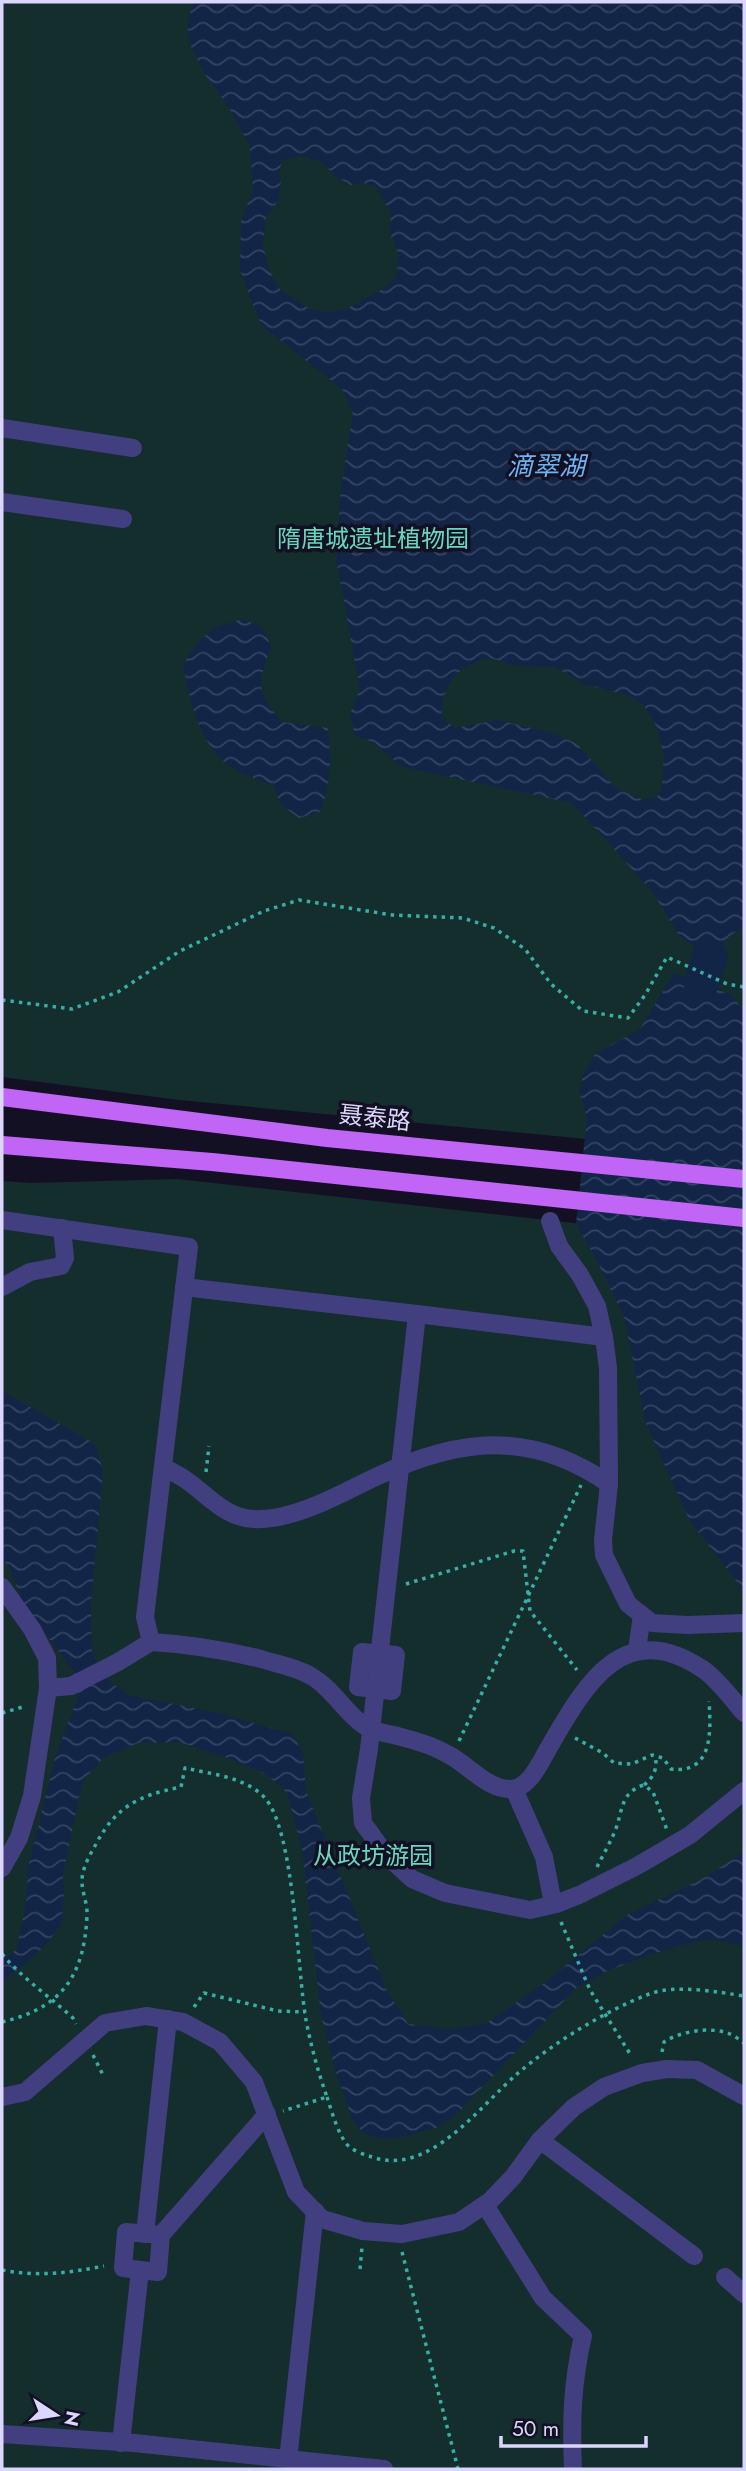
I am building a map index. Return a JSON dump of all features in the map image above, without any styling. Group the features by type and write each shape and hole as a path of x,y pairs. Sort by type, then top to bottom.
{"main road":[{"name":"聂泰路","path":"2,1097 327,1138 744,1180"},
{"path":"2,1145 239,1165 744,1218"}],"street":[{"path":"2,428 133,448"},
{"path":"2,502 123,519"},
{"path":"2,1220 189,1247 145,1617 150,1642"},
{"path":"550,1221 559,1246 580,1275 597,1306 604,1337 608,1368 609,1484 604,1555 628,1604 652,1623 744,1623"},
{"path":"2,1287 30,1272 61,1266 65,1258 62,1228"},
{"path":"184,1287 604,1337"},
{"path":"417,1314 361,1798 363,1823 387,1856 412,1879 445,1893 530,1910 553,1905 592,1888 674,1844 690,1835 744,1791"},
{"path":"163,1467 186,1480 232,1515 253,1519 275,1517 308,1508 424,1456 472,1445 514,1446 554,1454 609,1484"},
{"path":"2,1587 32,1629 47,1658 46,1695 32,1796 19,1838 2,1868"},
{"path":"636,1650 642,1615"},
{"path":"46,1695 71,1686 150,1642 194,1644 285,1666 312,1676 371,1729 410,1739 452,1756 497,1788 514,1789 527,1782 589,1685 612,1663 636,1650 653,1648 677,1655 706,1671 744,1713"},
{"path":"514,1789 544,1857 553,1905"},
{"path":"2,2097 25,2092 105,2023 146,2016 175,2021 220,2042 254,2082 296,2192 323,2219 363,2231 397,2233 458,2222 485,2205 513,2176 540,2140 574,2107 604,2087 650,2072 667,2069 696,2070 744,2096"},
{"path":"153,2235 126,2232 123,2269 158,2272 153,2235 175,2021"},
{"path":"153,2235 268,2115"},
{"path":"540,2140 694,2256"},
{"path":"485,2205 544,2298 586,2337 576,2367 570,2419 573,2469"},
{"path":"288,2460 315,2211"},
{"path":"121,2443 140,2270"},
{"path":"725,2277 744,2294"},
{"path":"2,2434 384,2469"}],"path":[{"path":"2,1000 72,1009 118,992 180,951 252,917 299,900 392,915 463,918 494,928 525,949 551,984 583,1011 628,1018 667,957 727,984 744,987"},
{"path":"452,1756 588,1471"},
{"path":"387,1589 514,1551 523,1551 530,1611 589,1685"},
{"path":"560,1729 603,1753 614,1763 632,1764 643,1757 654,1755 663,1758 671,1769 682,1770 695,1765 705,1756 710,1727 706,1671"},
{"path":"2,1713 46,1695"},
{"path":"592,1888 596,1867 616,1828 623,1800 631,1790 644,1786 655,1772 657,1764 654,1755"},
{"path":"2,2022 17,2019 54,2000 69,1982 80,1963 87,1912 82,1891 82,1875 101,1834 121,1809 140,1798 181,1787 185,1768 242,1782 264,1797 278,1822 289,1872 305,2012 320,2077 346,2144 360,2153 383,2161 416,2157 439,2146 518,2074 557,2045 606,2015 652,1992 701,1988 744,1996"},
{"path":"644,1786 653,1792 674,1844"},
{"path":"553,1905 590,1990 650,2072 664,2042 676,2034 705,2031 729,2033 744,2043"},
{"path":"2,1954 20,1975 73,2018 103,2075"},
{"path":"175,2021 204,1993 278,2011 305,2012"},
{"path":"268,2115 327,2097"},
{"path":"397,2233 458,2469"},
{"path":"2,2270 39,2275 66,2273 123,2262"}],"green space":[{"name":"隋唐城遗址植物园","path":"2,2 744,2 744,1154 179,1100 2,1077"},
{"name":"从政坊游园","path":"177,1179 744,1242 744,2469 2,2469 2,1181 30,1183"}],"water":[{"name":"滴翠湖","path":"194,2 744,2 744,926 710,957 680,937 652,891 572,803 403,767 372,742 355,736 350,714 360,689 336,559 341,486 353,414 342,389 261,325 240,270 241,221 253,190 250,146 226,103 204,73 189,42 187,23","holes":["300,156 321,161 335,176 351,185 364,183 375,186 391,213 390,234 399,255 396,277 383,289 346,309 329,312 310,309 280,289 268,268 263,244 266,217 278,201 282,160","491,658 516,666 555,667 586,685 624,694 642,703 655,723 664,755 662,785 657,798 641,799 617,789 576,743 548,732 497,720 456,728 442,719 444,696 453,678 469,665"]},
{"path":"243,619 263,628 271,647 261,679 263,694 273,711 282,722 328,728 330,770 320,812 299,818 281,805 273,785 234,769 223,761 214,752 201,729 183,665 207,634 222,625"},
{"path":"674,973 732,995 744,1012 744,1591 690,1521 646,1424 624,1317 576,1224 587,1117 579,1092 583,1075 595,1054 640,1029"},
{"path":"2,1391 95,1444 103,1470 91,1604 92,1653 104,1677 128,1695 219,1713 292,1734 303,1753 306,1791 387,1991 408,2024 449,2029 485,2024 547,1981 627,1915 700,1880 744,1852 744,1946 717,1940 701,1940 652,1954 605,1972 576,1988 455,2116 436,2128 402,2137 381,2139 364,2134 352,2118 335,2069 321,2015 302,1849 287,1793 267,1775 225,1757 180,1742 138,1743 103,1758 82,1782 63,1875 61,1925 44,1947 2,1981 2,1960 16,1950 26,1904 28,1868 56,1754 78,1697 74,1672 24,1605 9,1567 2,1559"}],"waterway":[{"path":"701,984 710,957"}]}
